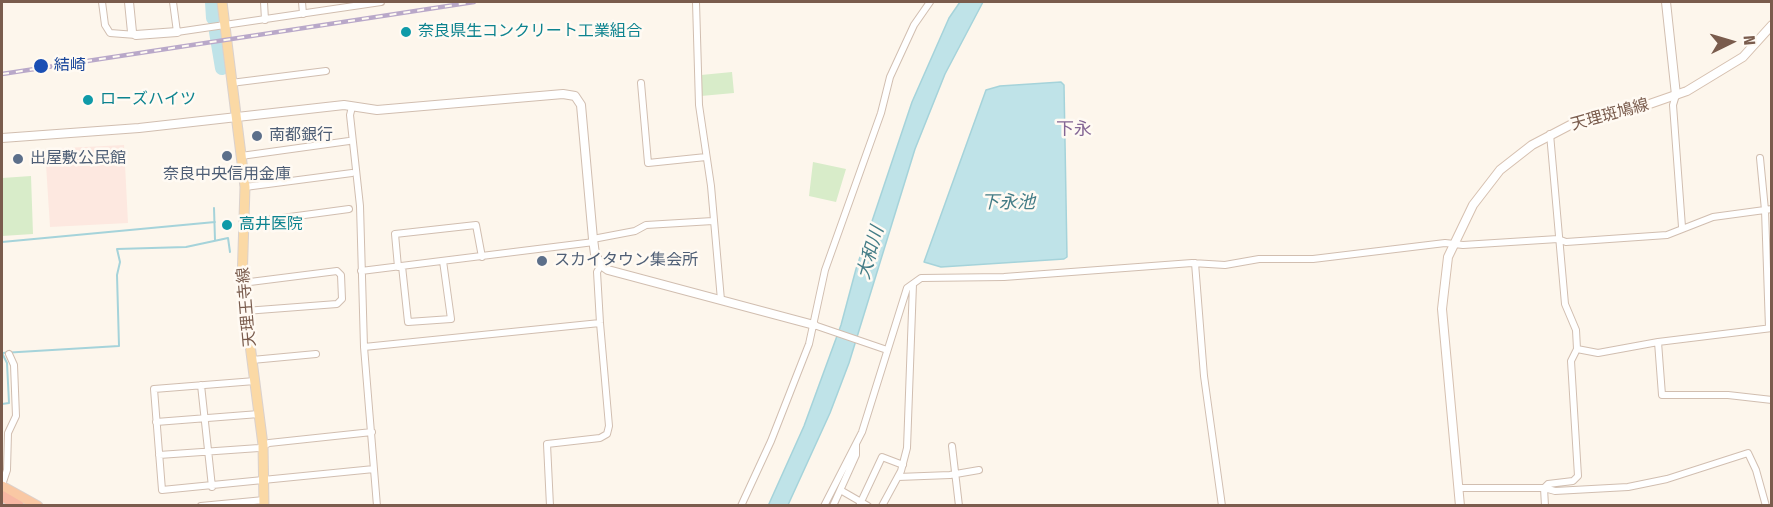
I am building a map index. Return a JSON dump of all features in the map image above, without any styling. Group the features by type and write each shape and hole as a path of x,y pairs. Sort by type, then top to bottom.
{"highway":[{"path":"2,485 38,506"},
{"path":"2,496 19,506"}],"main road":[{"name":"天理王寺線","path":"222,2 245,187 242,284 263,445 264,503"},
{"name":"天理斑鳩線","path":"1460,506 1442,309 1445,276 1454,243 1473,205 1490,181 1521,152 1550,134 1574,123 1676,95 1720,73 1735,62 1772,25"}],"street":[{"path":"102,2 105,24 110,33 132,34 177,32 303,14 341,5 380,2"},
{"path":"129,2 132,34"},
{"path":"173,2 177,32"},
{"path":"264,2 265,20"},
{"path":"302,2 303,14"},
{"path":"696,2 699,105 721,300"},
{"path":"741,506 793,389 817,325 825,270 881,113 890,76 914,24 930,2"},
{"path":"1666,2 1676,95 1673,102 1682,228"},
{"path":"231,83 326,71"},
{"path":"641,83 648,163 706,157"},
{"path":"2,138 139,128 344,105 377,110 563,94 575,96 581,105 594,240 601,265 608,270 817,325 885,349"},
{"path":"352,107 350,115 360,206 364,347 377,506"},
{"path":"1544,488 1548,484 1573,481 1578,476 1571,361 1577,349 1576,330 1565,304 1550,134"},
{"path":"241,156 349,141"},
{"path":"1577,349 1598,353 1658,342 1771,328 1768,210 1760,158"},
{"path":"245,187 352,173"},
{"path":"244,223 348,209"},
{"path":"824,506 856,443 880,381 885,349 907,288 921,278 1004,277 1196,263 1225,264 1259,259 1341,257 1454,243 1558,239 1566,242 1667,235 1713,217 1768,210"},
{"path":"362,272 594,240 635,231 646,225 713,221"},
{"path":"443,261 451,319 408,322 395,234 476,225 482,257"},
{"path":"1196,263 1204,376 1222,506"},
{"path":"550,506 547,444 600,438 607,434 609,426 597,272 601,265"},
{"path":"242,284 337,271 341,275 342,299 337,304 245,311"},
{"path":"882,506 898,477 907,448 913,284"},
{"path":"364,347 600,323"},
{"path":"1658,342 1662,395 1728,395 1772,400"},
{"path":"2,485 7,470 8,433 15,416 14,365 9,354"},
{"path":"252,360 316,354"},
{"path":"255,381 154,389 162,490 374,469"},
{"path":"201,385 212,486"},
{"path":"156,422 259,414"},
{"path":"159,455 372,432"},
{"path":"833,506 842,491 856,455 856,443"},
{"path":"952,446 959,506"},
{"path":"1458,488 1544,488 1555,492 1628,487 1667,479 1748,453 1756,470 1766,506"},
{"path":"860,504 882,457 903,465"},
{"path":"898,477 908,479 979,470"},
{"path":"1544,488 1545,506"},
{"path":"842,491 860,504 868,506"},
{"path":"201,506 264,503"}],"shaded area":[{"path":"124,145 128,223 50,227 45,149"}],"green space":[{"path":"732,72 734,93 701,96 701,75"},
{"path":"813,162 846,169 836,202 809,196"},
{"path":"31,176 33,234 2,236 2,178"}],"water":[{"name":"大和川","path":"960,2 983,2 945,74 915,149 849,363 830,413 788,505 768,506 804,426 841,325 856,269 912,102 949,18"},
{"name":"下永池","path":"1061,82 1064,85 1067,257 941,267 924,262 986,90 1000,86"}],"waterway":[{"path":"212,2 213,18"},
{"path":"216,32 222,68"},
{"path":"214,208 215,240"},
{"path":"2,242 215,222"},
{"path":"2,404 9,403 7,363 2,353 119,346 117,275 120,262 117,249 186,247 228,238 230,252"}],"railway":[{"path":"2,74 474,2"}],"place":[{"name":"奈良県生コンクリート工業組合","path":"406,32"},
{"name":"結崎","path":"41,66"},
{"name":"ローズハイツ","path":"88,100"},
{"name":"南都銀行","path":"257,136"},
{"name":"奈良中央信用金庫","path":"227,156"},
{"name":"出屋敷公民館","path":"18,159"},
{"name":"高井医院","path":"227,225"},
{"name":"スカイタウン集会所","path":"542,261"}],"district":[{"name":"下永","path":"1074,130"}]}
